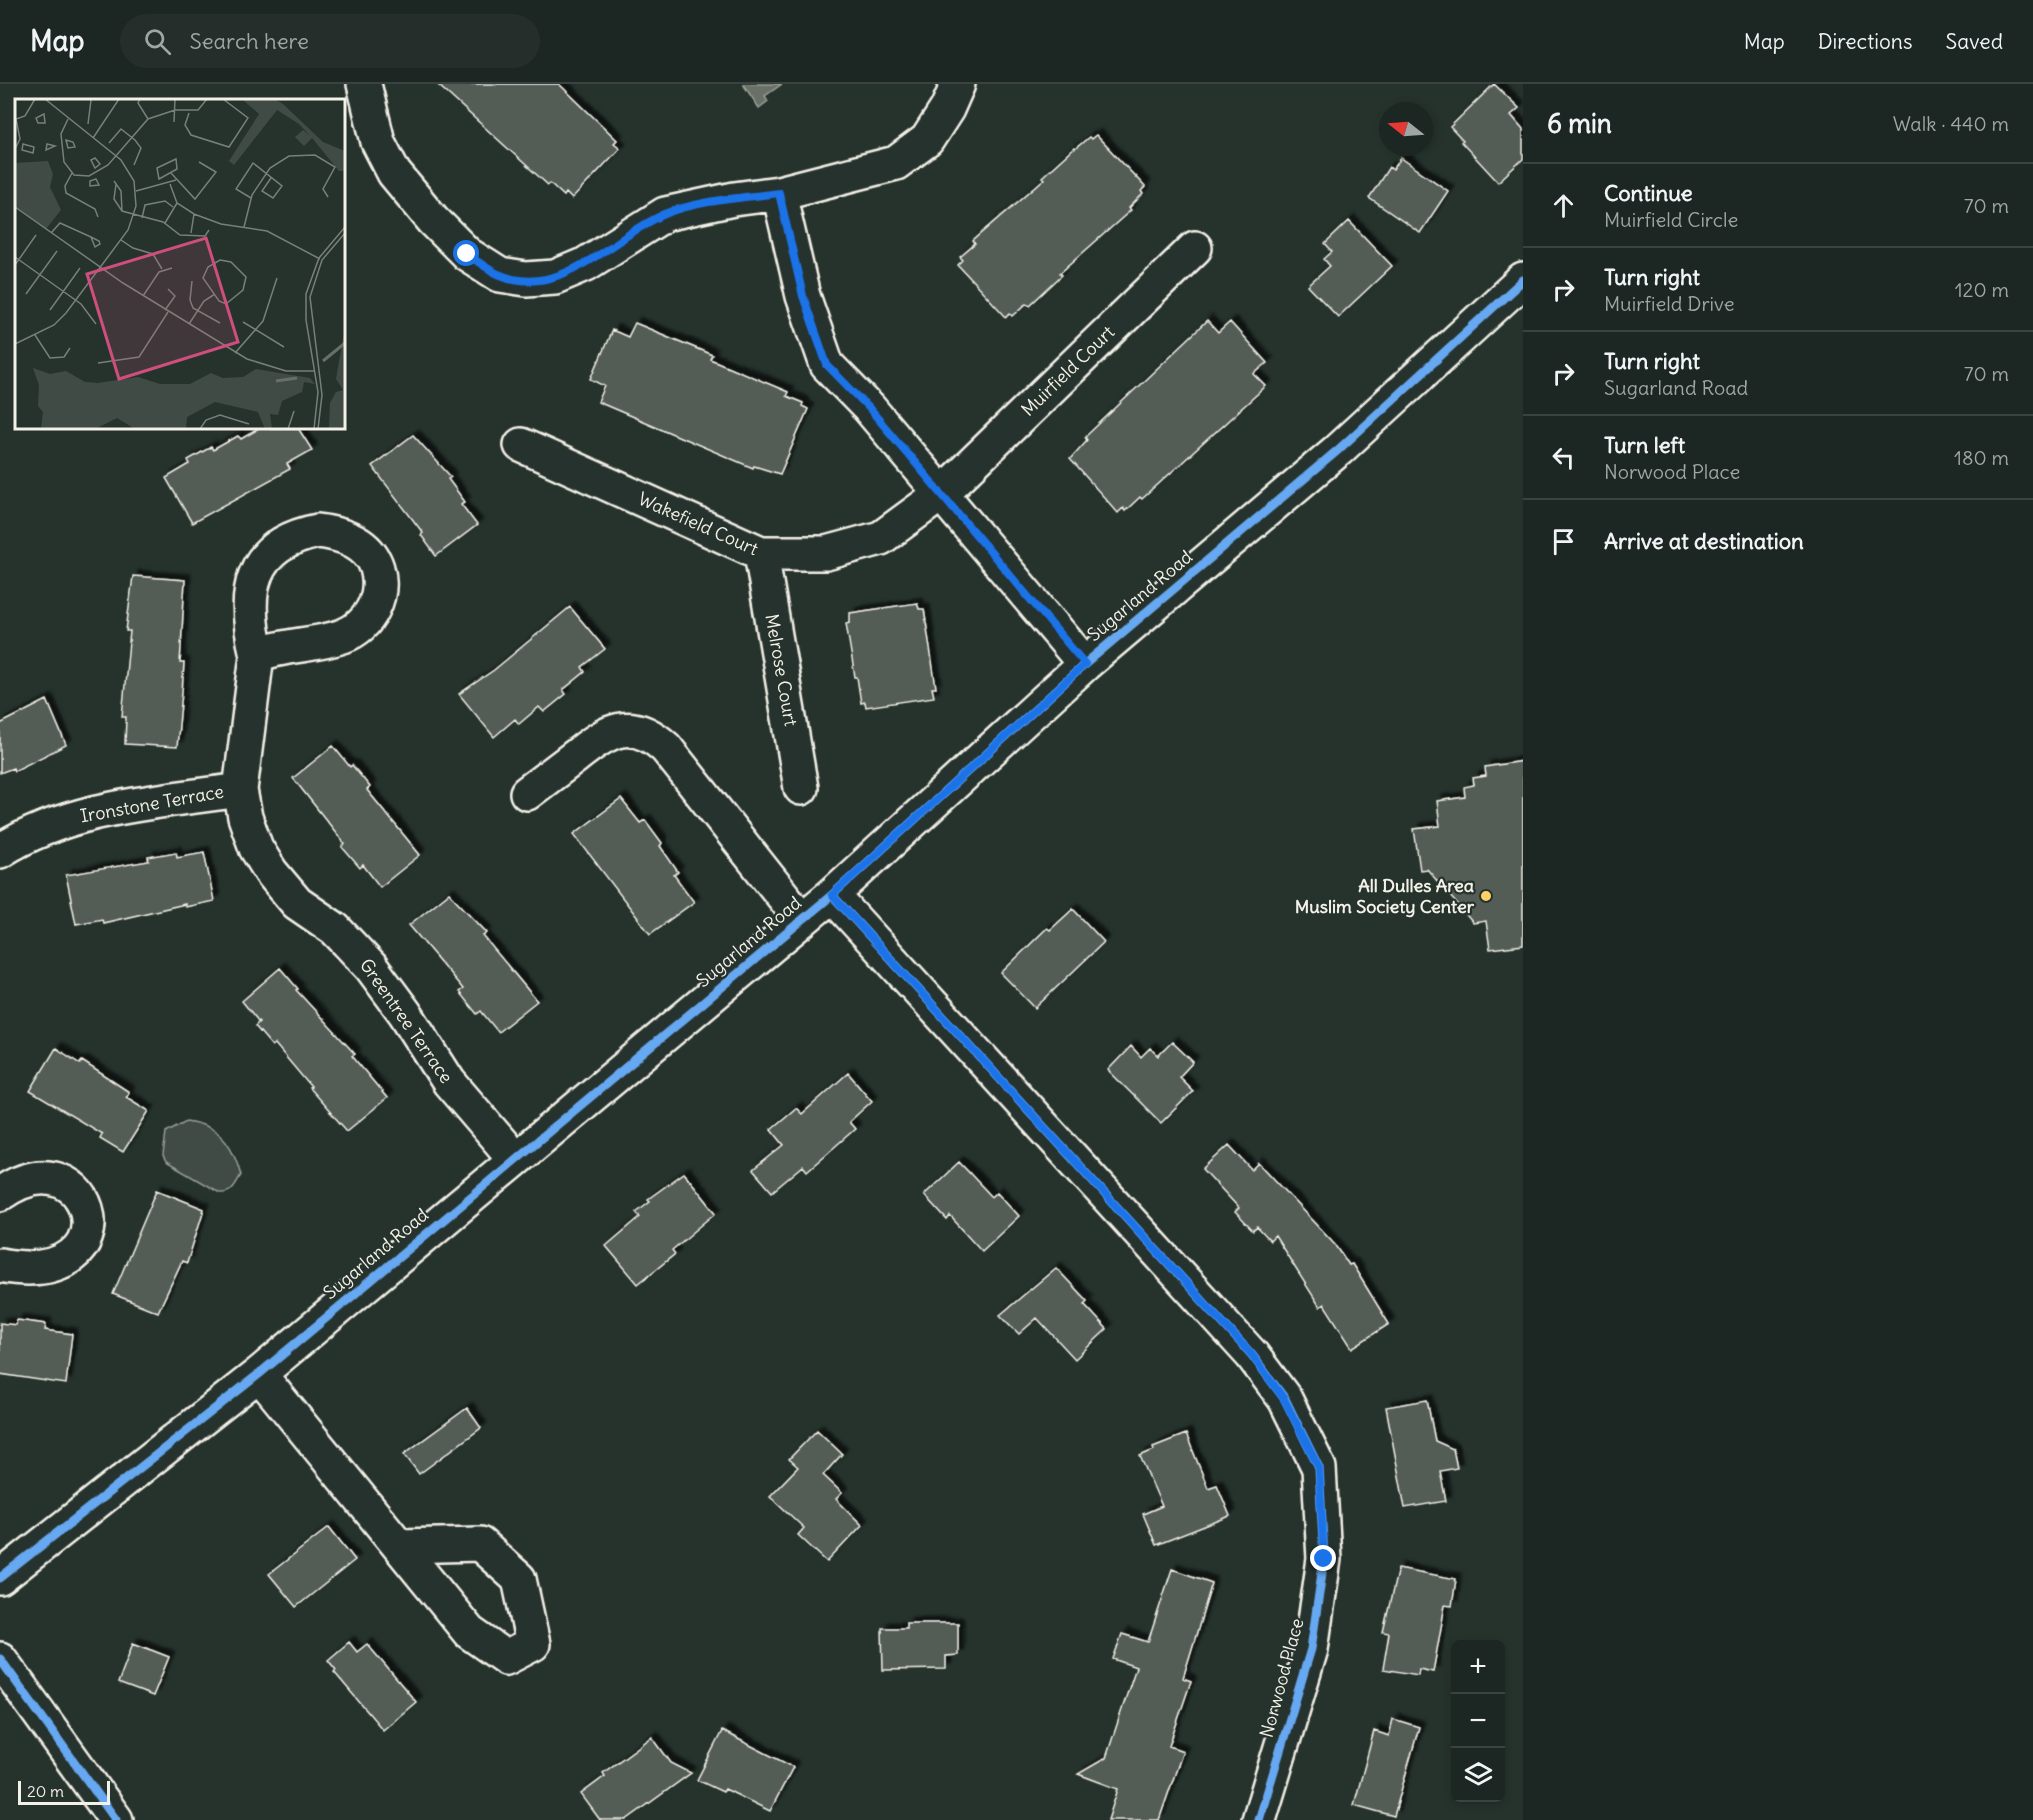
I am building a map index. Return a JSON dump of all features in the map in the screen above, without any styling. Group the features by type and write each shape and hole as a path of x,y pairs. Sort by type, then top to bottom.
{"street":[{"path":"364,84 378,142 394,173 433,220 467,254 500,274 526,279 555,277 586,264 665,214 734,199 779,193 896,163 927,140 947,109 958,84"},
{"path":"779,193 803,296 827,365 869,408 1085,664"},
{"name":"Muirfield Court","path":"941,494 1195,248"},
{"name":"Sugarland Road","path":"0,1578 260,1374 832,895 1085,664 1338,450 1523,280"},
{"name":"Wakefield Court","path":"521,445 761,554 826,553 881,538 941,494"},
{"name":"Melrose Court","path":"761,554 801,788"},
{"name":"Greentree Terrace","path":"257,656 240,790 244,817 256,848 270,872 297,903 335,929 371,967 405,1013 449,1082 515,1159"},
{"path":"527,793 602,735 621,729 638,730 654,737 666,748 802,920"},
{"name":"Ironstone Terrace","path":"0,851 33,832 84,814 240,790"},
{"name":"Norwood Place","path":"832,895 1252,1355 1284,1399 1319,1468 1324,1559 1311,1648 1259,1820"},
{"path":"0,1194 22,1182 42,1178 57,1181 70,1185 80,1194 87,1207 89,1220 86,1235 78,1252 64,1262 38,1267 0,1264"},
{"path":"260,1374 399,1546"},
{"path":"0,1659 116,1820"}],"shaded area":[{"path":"743,84 782,84 765,96 768,101 759,108"},
{"path":"186,1121 208,1127 229,1145 241,1175 230,1190 220,1193 166,1162 163,1156 166,1132"}],"building":[{"path":"437,84 559,84 617,140 614,143 620,148 572,199 566,193 564,196 550,183 548,185"},
{"path":"1494,84 1519,108 1511,115 1523,129 1523,159 1498,182 1450,127"},
{"path":"1096,135 1145,187 1141,191 1143,194 1129,208 1131,210 1060,273 1062,275 1030,305 1027,303 1013,316 1010,313 1006,317 958,265 963,260 960,257 975,244 973,241 1044,179 1042,177 1074,148 1089,137 1091,139"},
{"path":"1401,158 1448,191 1420,233 1369,198 1389,167 1393,170"},
{"path":"1349,221 1392,266 1338,317 1308,286 1330,266 1324,259 1332,252 1325,244"},
{"path":"1207,321 1218,333 1230,322 1267,363 1254,374 1266,386 1142,499 1140,497 1125,511 1123,508 1118,513 1070,459 1087,440 1085,437"},
{"path":"635,323 712,355 710,359 788,392 786,396 803,403 802,406 808,409 780,474 754,466 753,468 598,402 605,386 591,379 612,330 628,337"},
{"path":"258,429 299,429 312,450 287,464 290,469 192,523 166,478 190,464 188,460 211,447 213,450 238,436 241,439"},
{"path":"413,435 451,477 448,479 465,502 461,504 477,525 436,556 421,535 423,533 372,466"},
{"path":"133,576 185,580 180,663 184,663 177,747 125,744 126,717 122,717 130,631 126,631"},
{"path":"917,603 919,609 924,609 936,688 932,688 934,697 866,707 865,702 861,703 857,677 855,677 846,623 850,622 850,613"},
{"path":"570,607 605,649 582,667 585,672 563,690 566,694 544,712 539,707 519,724 515,719 494,737 459,694 494,670"},
{"path":"47,700 66,745 14,771 13,768 0,773 0,724"},
{"path":"333,746 370,787 367,790 420,855 380,887 363,865 360,868 342,847 345,844 293,778"},
{"name":"All Dulles Area Muslim Society Center","path":"1523,761 1523,945 1490,949 1486,921 1473,923 1427,869 1420,870 1414,829 1440,826 1437,801 1465,797 1464,787 1474,785 1473,778 1486,776 1485,767"},
{"path":"621,799 640,823 645,820 662,843 660,846 678,872 674,875 694,902 650,934 574,834"},
{"path":"176,852 177,857 204,852 214,901 185,907 185,904 103,923 102,919 76,924 66,875 149,861 148,857"},
{"path":"449,893 487,933 483,936 537,1001 498,1032 481,1011 477,1014 459,992 463,989 409,925"},
{"path":"1073,909 1104,942 1035,1008 1001,973 1047,928 1050,930"},
{"path":"280,968 298,989 296,990 355,1054 352,1056 387,1098 347,1131 309,1088 311,1087 275,1044 272,1046 255,1026 259,1022 242,1001"},
{"path":"1172,1042 1193,1062 1179,1077 1193,1091 1161,1123 1108,1070 1131,1046 1141,1057 1150,1048 1158,1056"},
{"path":"56,1048 80,1064 82,1061 129,1092 126,1097 149,1111 123,1152 100,1138 102,1134 30,1091"},
{"path":"848,1073 872,1101 849,1122 855,1129 807,1171 803,1166 772,1192 753,1170 784,1145 771,1129 796,1108 802,1114"},
{"path":"1229,1145 1252,1170 1259,1163 1335,1244 1349,1265 1352,1264 1389,1324 1352,1348 1324,1304 1320,1307 1275,1236 1270,1241 1257,1227 1253,1231 1235,1212 1239,1208 1203,1169"},
{"path":"959,1162 992,1197 997,1192 1019,1216 982,1251 950,1216 947,1220 924,1195"},
{"path":"684,1173 716,1213 672,1250 675,1254 638,1284 606,1246 640,1217 636,1212 650,1201 648,1199"},
{"path":"157,1190 204,1209 187,1263 182,1261 158,1312 113,1294"},
{"path":"1056,1268 1087,1301 1084,1304 1107,1329 1075,1359 1037,1318 1019,1334 1000,1315"},
{"path":"17,1320 46,1324 45,1330 72,1334 66,1384 0,1374 0,1323 16,1325"},
{"path":"1427,1400 1435,1441 1453,1449 1457,1468 1440,1471 1446,1501 1405,1508 1386,1407"},
{"path":"467,1408 481,1428 419,1474 404,1454"},
{"path":"817,1430 842,1454 823,1475 842,1493 836,1499 862,1525 827,1562 798,1535 804,1528 770,1496 798,1467 789,1459"},
{"path":"1186,1434 1208,1488 1217,1485 1230,1516 1156,1545 1143,1514 1162,1506 1140,1456 1154,1450 1153,1447"},
{"path":"329,1527 355,1560 296,1607 269,1574"},
{"path":"1398,1568 1456,1579 1452,1606 1445,1605 1433,1672 1419,1669 1418,1675 1383,1669 1389,1633 1383,1632"},
{"path":"1172,1569 1212,1583 1183,1678 1191,1681 1169,1746 1183,1751 1159,1820 1108,1820 1118,1789 1078,1774 1106,1758 1136,1667 1113,1659 1122,1634 1148,1642"},
{"path":"906,1623 958,1623 958,1655 946,1656 946,1669 883,1670 882,1628 906,1628"},
{"path":"349,1642 357,1652 367,1644 416,1702 383,1730 334,1672 336,1670 328,1660"},
{"path":"133,1643 169,1657 153,1696 118,1683"},
{"path":"1393,1719 1419,1727 1394,1816 1354,1805 1374,1731 1389,1736"},
{"path":"722,1731 793,1767 770,1811 725,1789 723,1792 697,1780"},
{"path":"652,1737 671,1763 691,1773 626,1820 600,1820 581,1794 605,1776 603,1773"}],"cycle path":[{"path":"0,1578 259,1374 832,895 1085,664 1338,450 1523,280"},
{"path":"832,895 1252,1355 1285,1399 1319,1468 1324,1559 1311,1649 1259,1820"},
{"path":"0,1659 116,1820"}],"place":[{"name":"All Dulles Area Muslim Society Center","path":"1486,896"}],"route":[{"path":"467,254 500,274 526,279 555,277 586,264 665,214 734,199 779,193 803,296 827,365 869,408 1085,664 832,895 1252,1355 1284,1399 1319,1468 1324,1559"}]}
